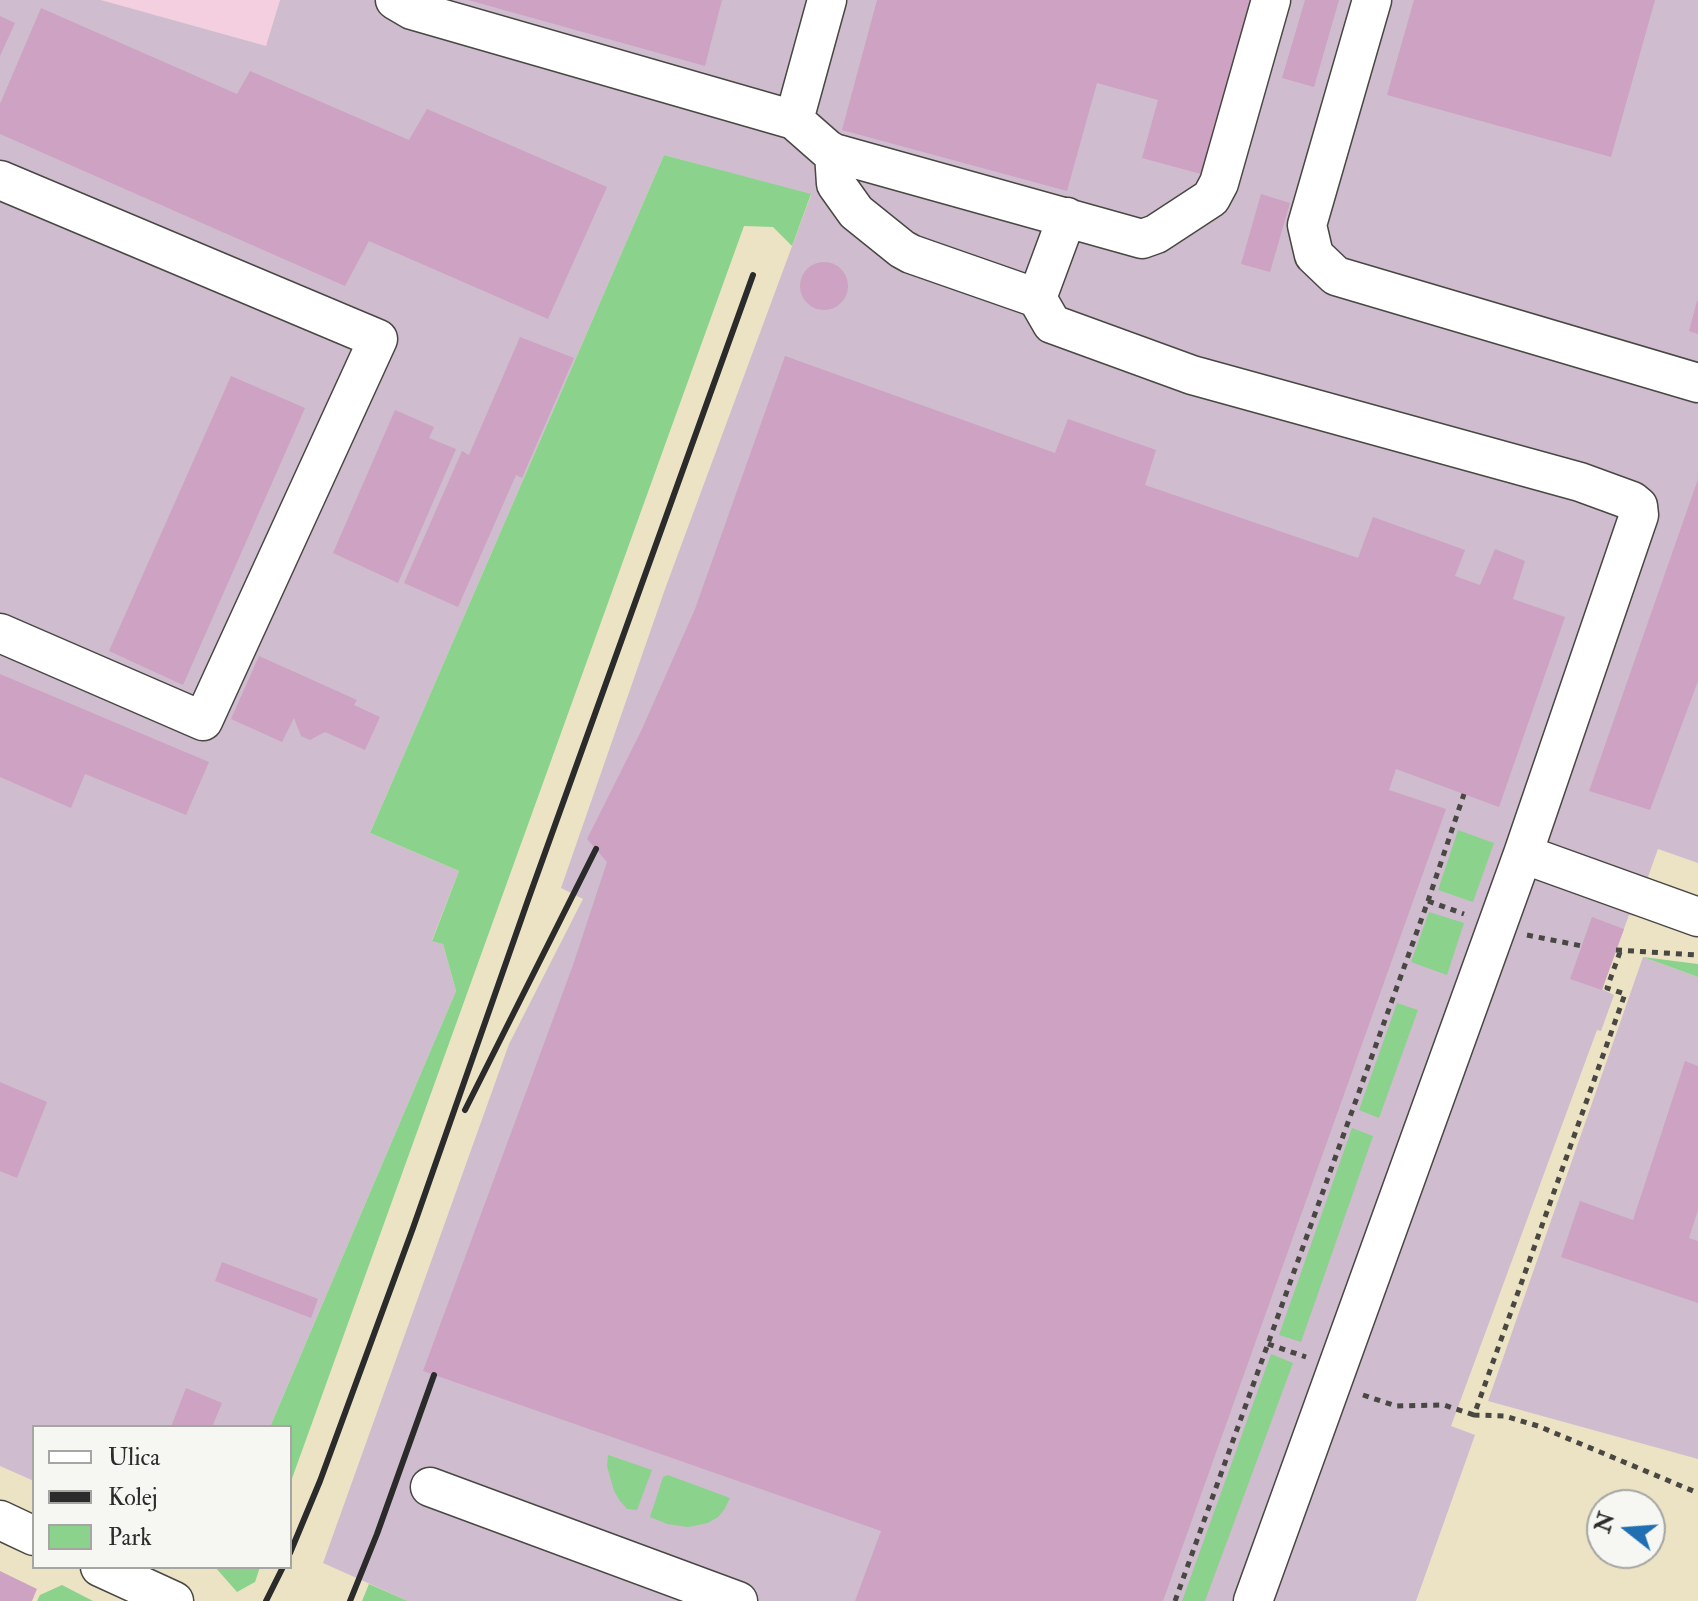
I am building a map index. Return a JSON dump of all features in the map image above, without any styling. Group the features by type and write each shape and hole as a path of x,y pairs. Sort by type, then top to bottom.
{"street":[{"path":"395,0 412,10 794,120 834,153 1142,239 1156,234 1211,198 1219,183 1271,0"},
{"path":"794,120 827,0"},
{"path":"1372,0 1307,225 1314,255 1336,276 1698,383"},
{"path":"834,153 836,184 856,212 902,249 1037,298 1052,324 1192,375 1580,482 1638,506 1639,515 1523,854 1253,1601"},
{"path":"0,180 378,339 203,721 0,633"},
{"path":"1037,298 1067,217"},
{"path":"1523,854 1698,917"},
{"path":"430,1487 738,1601"},
{"path":"0,1520 32,1535"},
{"path":"104,1569 174,1601"}],"path":[{"path":"1175,1601 1464,794"},
{"path":"1474,1415 1625,994 1607,988 1618,951 1698,955"},
{"path":"1457,1410 1474,1415 1505,1416 1538,1426 1698,1493"}],"shaded area":[{"path":"0,0 101,0 266,46 280,0 1698,0 1698,863 1658,849 1634,916 1629,915 1602,989 1614,995 1601,1031 1597,1030 1451,1426 1475,1435 1416,1601 408,1601 323,1563 509,1044 583,899 561,888 665,589 811,195 664,155 370,833 459,871 432,940 443,944 456,991 271,1425 32,1425 32,1480 0,1466"},
{"path":"101,0 280,0 266,47"},
{"path":"1643,957 1698,977 1698,1459 1488,1401"}],"green space":[{"path":"664,155 811,194 792,246 773,227 744,226 292,1478 292,1425 271,1425 456,991 443,944 432,941 459,871 370,833"},
{"path":"1458,830 1494,843 1473,902 1438,890"},
{"path":"1429,912 1464,923 1447,975 1411,962"},
{"path":"1643,957 1698,964 1698,977"},
{"path":"1397,1003 1418,1010 1379,1118 1359,1110"},
{"path":"1352,1128 1373,1136 1301,1342 1279,1335"},
{"path":"1271,1354 1293,1363 1205,1601 1182,1601"},
{"path":"608,1455 652,1470 637,1510 627,1509 614,1491 607,1466"},
{"path":"668,1475 730,1498 718,1517 708,1523 688,1527 667,1524 650,1517 663,1477"},
{"path":"217,1569 259,1569 255,1582 237,1592"},
{"path":"369,1584 408,1601 362,1601"},
{"path":"62,1585 93,1601 37,1601 40,1595"}],"building":[{"path":"468,0 722,0 705,66"},
{"path":"877,0 1261,0 1212,177 1142,158 1158,100 1097,83 1067,191 842,130"},
{"path":"1305,0 1339,0 1314,87 1282,78"},
{"path":"1414,0 1655,0 1611,157 1387,95"},
{"path":"41,8 237,94 250,71 409,140 427,109 607,187 548,319 369,241 345,286 0,134 0,104"},
{"path":"0,16 15,23 0,56"},
{"path":"1261,194 1290,203 1270,272 1241,264"},
{"path":"824,262 841,269 848,286 841,303 824,310 807,303 800,286 807,269"},
{"path":"1698,301 1698,334 1689,331"},
{"path":"520,337 574,358 522,478 516,475 458,607 404,583 462,451 469,455"},
{"path":"785,356 1055,453 1068,419 1156,450 1145,485 1358,558 1373,517 1465,550 1455,576 1480,585 1495,549 1525,561 1513,599 1565,617 1499,807 1396,769 1389,790 1446,809 1163,1601 855,1601 881,1531 423,1371 573,965 607,862 587,839 642,729 695,609"},
{"path":"231,376 305,408 183,685 109,651"},
{"path":"395,410 434,427 429,438 456,449 398,583 333,553"},
{"path":"1698,479 1698,681 1650,810 1589,791"},
{"path":"259,656 357,700 354,705 380,717 365,750 325,732 310,740 301,736 294,718 282,742 231,719"},
{"path":"0,674 209,762 186,815 85,774 71,808 0,777"},
{"path":"1592,917 1624,929 1602,990 1570,979"},
{"path":"1685,1061 1698,1066 1698,1210 1689,1238 1698,1241 1698,1303 1561,1257 1580,1201 1633,1220"},
{"path":"0,1082 47,1102 17,1178 0,1171"},
{"path":"222,1262 318,1299 311,1318 215,1281"},
{"path":"186,1388 222,1403 213,1425 172,1425"},
{"path":"0,1571 37,1589 32,1601 0,1601"}],"railway":[{"path":"292,1548 320,1481 413,1228 753,275"},
{"path":"465,1110 596,849"},
{"path":"350,1601 434,1375"},
{"path":"266,1601 282,1569"}]}
